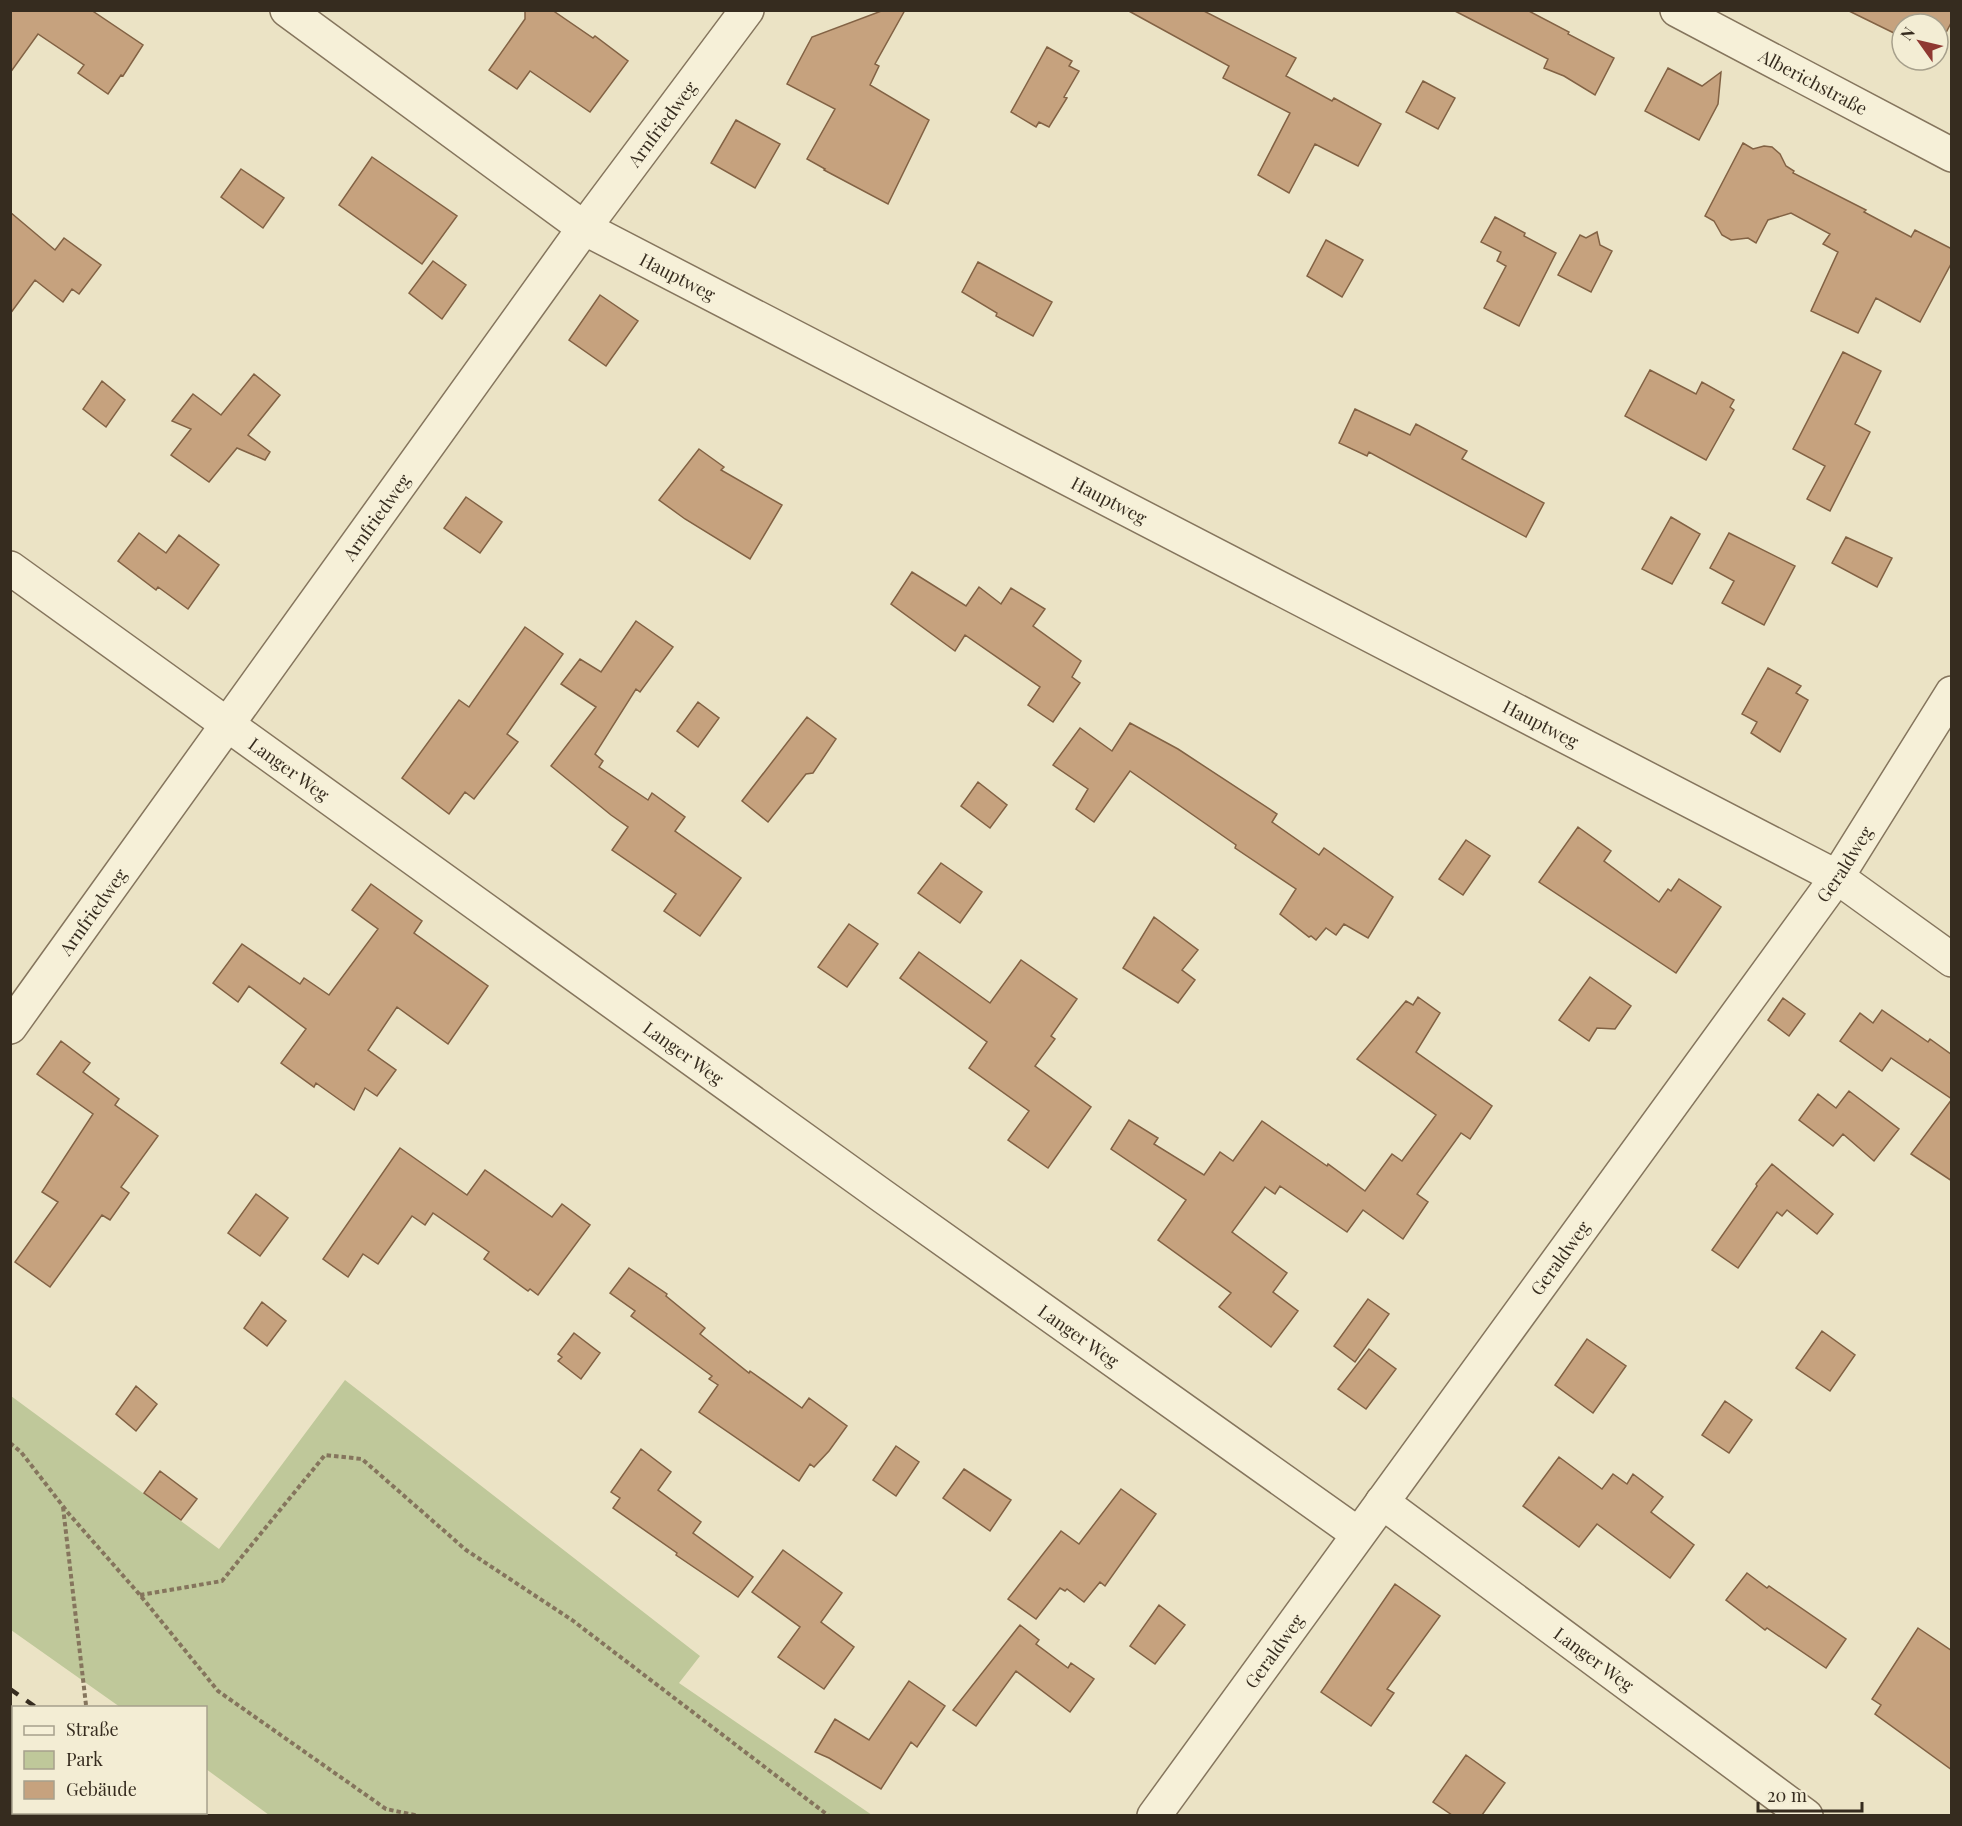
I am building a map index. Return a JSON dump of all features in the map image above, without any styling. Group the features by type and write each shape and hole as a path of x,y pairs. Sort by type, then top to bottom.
{"street":[{"name":"Hauptweg","path":"287,10 584,228 1837,877 1952,960"},
{"name":"Arnfriedweg","path":"10,1027 584,228 747,10"},
{"name":"Alberichstraße","path":"1677,10 1952,155"},
{"name":"Langer Weg","path":"10,568 910,1216 1358,1534"},
{"name":"Geraldweg","path":"1154,1815 1837,877 1952,693"},
{"name":"Langer Weg","path":"1382,1502 1806,1815"}],"path":[{"path":"10,1443 21,1452 63,1506 140,1595 218,1691 386,1809 419,1815"},
{"path":"140,1595 222,1581 325,1455 362,1459 466,1550 572,1620 829,1815"},
{"path":"63,1506 86,1705"}],"green space":[{"path":"345,1380 700,1656 679,1683 872,1815 269,1815 207,1770 207,1706 119,1706 11,1630 11,1396 219,1549"},
{"path":"11,1742 12,1814 119,1815 11,1815"}],"building":[{"path":"10,10 91,10 143,45 108,94 78,73 84,65 38,34 10,73"},
{"path":"525,10 552,10 593,38 595,36 628,61 590,112 530,71 517,89 489,70 525,19"},
{"path":"884,10 905,10 875,64 879,66 870,85 929,120 888,204 807,159 835,109 787,84 812,37"},
{"path":"1127,10 1202,10 1296,58 1286,76 1332,101 1334,98 1381,124 1358,166 1315,144 1289,193 1258,175 1290,113 1223,78 1229,66"},
{"path":"1453,10 1527,10 1614,58 1595,95 1564,76 1544,68 1548,59"},
{"path":"1847,10 1952,10 1950,25 1950,12 1890,12 1890,31"},
{"path":"1047,47 1072,61 1069,66 1079,71 1064,97 1067,98 1049,127 1039,122 1036,127 1011,112"},
{"path":"1668,68 1702,86 1721,72 1718,104 1699,140 1645,111"},
{"path":"1423,81 1455,98 1438,129 1406,112"},
{"path":"736,120 780,144 755,188 711,163"},
{"path":"1743,143 1753,149 1764,146 1772,147 1780,154 1786,166 1794,171 1793,173 1866,210 1864,212 1911,237 1915,230 1952,249 1952,262 1920,322 1876,298 1858,333 1811,311 1838,252 1823,244 1830,234 1791,213 1768,220 1756,243 1748,238 1731,240 1722,235 1714,221 1705,216"},
{"path":"372,157 457,216 422,264 339,205"},
{"path":"241,169 284,198 263,228 221,197"},
{"path":"10,212 55,250 64,238 101,265 79,294 72,289 63,302 35,280 10,314"},
{"path":"1495,217 1556,253 1519,326 1484,308 1506,266 1497,261 1501,252 1481,242"},
{"path":"1597,232 1600,245 1612,251 1591,292 1558,275 1580,235 1586,238"},
{"path":"1326,240 1363,260 1342,297 1307,276"},
{"path":"433,261 466,285 442,319 409,293"},
{"path":"978,262 1052,302 1033,336 996,316 997,313 962,292"},
{"path":"600,295 638,321 606,366 569,340"},
{"path":"1843,352 1881,371 1855,424 1870,432 1830,511 1807,499 1825,466 1793,449"},
{"path":"1650,370 1696,394 1702,382 1734,400 1730,407 1734,410 1706,460 1625,416"},
{"path":"254,374 280,395 248,435 270,452 265,460 237,448 209,482 171,455 191,429 172,421 193,394 221,415"},
{"path":"102,381 125,400 106,427 83,409"},
{"path":"1355,409 1410,435 1416,424 1467,451 1462,459 1544,503 1526,537 1369,452 1367,456 1339,443"},
{"path":"699,449 724,467 721,470 782,505 750,559 659,500"},
{"path":"466,497 502,522 480,553 444,528"},
{"path":"1671,517 1700,534 1672,584 1642,569"},
{"path":"139,533 166,553 179,535 219,565 188,609 158,587 156,590 118,561"},
{"path":"1729,533 1795,566 1764,625 1722,603 1734,581 1710,568"},
{"path":"1846,537 1892,558 1877,587 1832,563"},
{"path":"912,572 966,606 979,587 1001,604 1011,588 1045,609 1033,626 1081,661 1072,677 1080,683 1053,722 1028,705 1040,687 965,635 955,651 891,604"},
{"path":"636,621 673,647 640,692 636,689 595,754 603,761 599,767 648,800 652,793 685,817 675,831 741,878 700,936 664,911 676,894 612,850 628,827 551,766 596,707 561,684 580,659 601,672"},
{"path":"525,627 563,654 507,734 518,742 474,799 465,792 449,814 402,778 459,700 469,707"},
{"path":"1768,668 1801,686 1796,693 1808,700 1780,752 1751,733 1757,722 1742,714"},
{"path":"698,702 719,718 698,747 677,731"},
{"path":"807,717 836,739 813,773 806,774 768,822 742,801"},
{"path":"1130,723 1178,749 1277,814 1272,822 1319,855 1324,848 1393,897 1368,938 1344,924 1336,935 1326,928 1316,940 1309,937 1280,914 1296,889 1235,848 1236,845 1130,771 1094,822 1076,809 1088,789 1053,765 1080,728 1112,751"},
{"path":"978,782 1007,805 990,828 961,806"},
{"path":"1578,827 1611,851 1604,861 1659,902 1668,889 1671,891 1679,879 1721,907 1676,973 1539,882"},
{"path":"1466,840 1490,856 1463,895 1439,879"},
{"path":"941,863 982,892 960,923 918,893"},
{"path":"371,884 422,921 414,933 488,986 448,1044 397,1007 368,1050 396,1070 377,1096 365,1088 354,1110 316,1083 314,1087 281,1063 306,1029 249,986 238,1002 213,983 242,944 300,984 304,978 329,995 378,929 352,910"},
{"path":"1154,917 1198,950 1182,970 1195,980 1178,1003 1123,968"},
{"path":"849,924 878,944 847,987 818,967"},
{"path":"919,952 990,1003 1021,960 1077,999 1051,1036 1055,1039 1035,1066 1091,1107 1048,1168 1008,1140 1029,1111 969,1068 987,1042 900,978"},
{"path":"1590,977 1631,1006 1615,1029 1597,1028 1589,1041 1559,1020"},
{"path":"1418,997 1440,1013 1416,1052 1492,1106 1470,1139 1461,1133 1417,1194 1428,1202 1403,1239 1363,1210 1347,1232 1280,1186 1275,1194 1265,1187 1232,1232 1287,1273 1273,1292 1298,1311 1271,1347 1219,1307 1231,1293 1158,1240 1186,1200 1111,1149 1129,1120 1158,1138 1154,1144 1204,1175 1220,1152 1233,1161 1262,1121 1365,1191 1392,1154 1402,1161 1436,1115 1357,1059 1406,1001 1413,1005"},
{"path":"1783,998 1805,1014 1789,1036 1768,1020"},
{"path":"1882,1010 1928,1042 1930,1039 1952,1055 1952,1099 1891,1058 1882,1071 1840,1041 1860,1013 1873,1023"},
{"path":"61,1041 90,1063 83,1072 119,1099 115,1105 158,1136 121,1187 129,1193 110,1220 102,1215 50,1287 15,1262 58,1202 42,1192 93,1114 37,1074"},
{"path":"1849,1091 1899,1129 1874,1161 1843,1134 1833,1146 1799,1120 1818,1094 1836,1108"},
{"path":"1952,1099 1952,1181 1911,1154"},
{"path":"400,1148 467,1195 485,1170 552,1217 562,1204 590,1225 538,1295 530,1289 528,1291 484,1259 489,1252 433,1213 425,1225 412,1216 378,1264 363,1254 348,1277 323,1259"},
{"path":"1772,1164 1833,1214 1817,1234 1787,1210 1782,1216 1777,1212 1738,1268 1712,1250"},
{"path":"256,1194 288,1218 260,1256 228,1233"},
{"path":"629,1268 667,1294 666,1296 705,1328 700,1334 749,1373 750,1371 802,1408 809,1398 847,1426 814,1467 810,1464 799,1481 699,1412 718,1385 709,1379 712,1376 631,1316 635,1311 610,1293"},
{"path":"1368,1299 1389,1314 1355,1362 1334,1346"},
{"path":"262,1302 286,1321 267,1346 244,1328"},
{"path":"1822,1331 1855,1355 1830,1391 1796,1368"},
{"path":"574,1333 600,1353 581,1379 558,1361 562,1357 558,1354"},
{"path":"1587,1339 1626,1366 1593,1413 1555,1385"},
{"path":"1369,1349 1396,1369 1366,1409 1338,1389"},
{"path":"136,1386 157,1404 136,1431 116,1414"},
{"path":"1725,1401 1752,1420 1729,1453 1702,1435"},
{"path":"896,1446 919,1462 896,1496 873,1480"},
{"path":"641,1449 671,1472 658,1490 701,1522 693,1533 753,1577 738,1597 613,1508 620,1498 611,1492"},
{"path":"1559,1457 1602,1489 1613,1474 1627,1484 1633,1474 1663,1497 1651,1512 1694,1545 1670,1578 1597,1524 1579,1547 1523,1506"},
{"path":"964,1469 1011,1500 990,1531 943,1498"},
{"path":"160,1471 197,1499 181,1520 144,1493"},
{"path":"1121,1489 1156,1514 1105,1586 1100,1582 1084,1602 1067,1589 1065,1591 1060,1588 1036,1619 1008,1599 1061,1531 1079,1544"},
{"path":"783,1550 842,1593 821,1622 854,1647 824,1689 778,1657 800,1627 752,1592"},
{"path":"1747,1573 1846,1639 1826,1668 1767,1628 1765,1630 1726,1600"},
{"path":"1395,1584 1440,1616 1387,1689 1394,1693 1371,1726 1321,1692"},
{"path":"1159,1605 1185,1625 1155,1664 1130,1646"},
{"path":"1020,1625 1039,1640 1036,1644 1068,1668 1071,1663 1094,1679 1070,1712 1016,1671 976,1726 953,1710"},
{"path":"1918,1628 1952,1651 1952,1770 1875,1714 1881,1705 1872,1699"},
{"path":"909,1681 945,1706 917,1747 911,1742 881,1789 815,1752 835,1719 869,1740"},
{"path":"1466,1755 1505,1783 1482,1815 1452,1815 1433,1802"}],"railway":[{"path":"10,1689 34,1706"}]}
